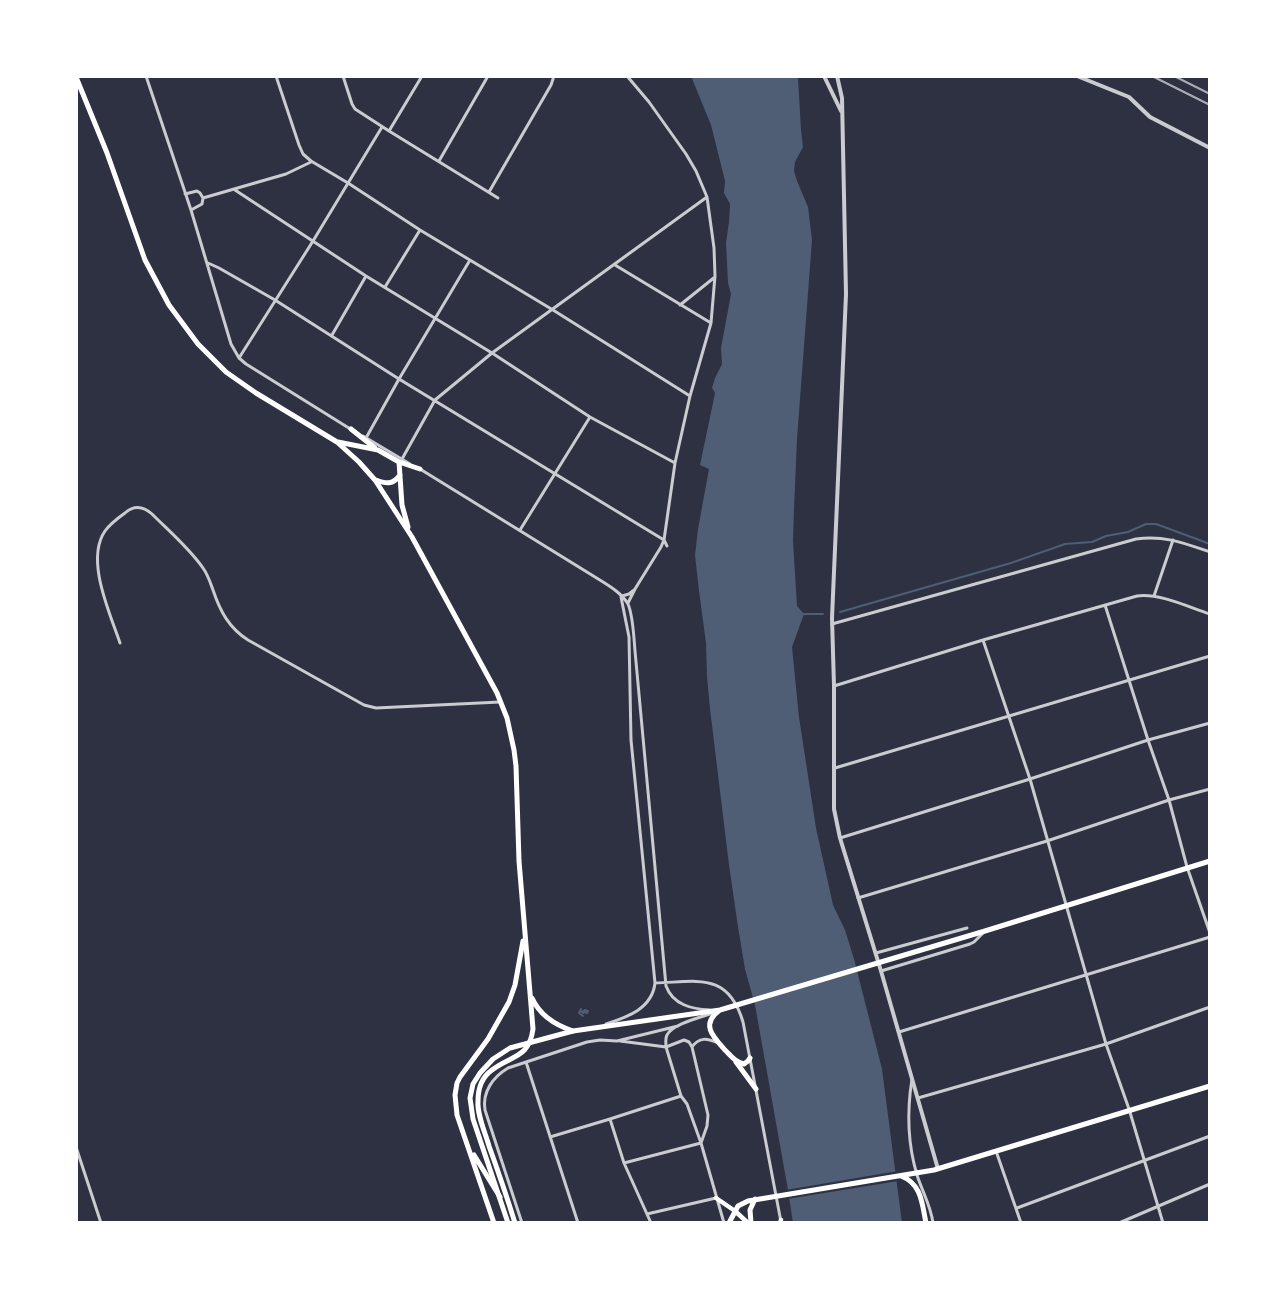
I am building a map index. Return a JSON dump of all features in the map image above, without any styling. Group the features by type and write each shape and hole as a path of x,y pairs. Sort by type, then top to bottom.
{"main road":[{"path":"76,77 107,153 145,260 164,297 188,332 207,354 236,379 256,393 337,442 375,480 412,538 501,702 512,736 515,758 519,861 533,1029 530,1042 522,1053 488,1074 481,1084 477,1102 483,1127 515,1223"},
{"path":"351,429 378,450"},
{"path":"337,442 378,450 420,469"},
{"path":"400,460 402,505 412,538"},
{"path":"375,480 390,484 400,475"},
{"path":"508,1223 472,1118 470,1098 476,1078 489,1062 510,1048 598,1027 720,1010 970,936 1210,861"},
{"path":"494,1223 456,1108 455,1095 463,1072 488,1039 509,1002 519,967 525,933"},
{"path":"530,995 538,1010 546,1018 572,1032"},
{"path":"720,1010 713,1016 710,1022 709,1026 712,1035 736,1061 756,1089"},
{"path":"736,1061 744,1064 750,1058"},
{"path":"729,1223 734,1211 742,1203 938,1169 1129,1109 1210,1086"},
{"path":"468,1146 500,1197"},
{"path":"901,1176 911,1181 918,1189 926,1223"},
{"path":"716,1198 749,1223"},
{"path":"749,1223 750,1210 758,1199"}],"street":[{"path":"146,76 208,263 231,344 239,358 400,460 434,400 492,353 707,198"},
{"path":"276,76 299,145 303,154 311,162 348,183 420,230 553,310 690,396"},
{"path":"343,76 355,108 388,131 498,198"},
{"path":"388,131 422,76"},
{"path":"439,161 488,76"},
{"path":"489,192 551,85 554,76"},
{"path":"627,76 649,102 696,171 707,198 714,248 715,276 711,323 690,396 675,463 664,540 628,603"},
{"path":"824,76 842,113"},
{"path":"837,76 842,98 846,294 832,600 834,809 840,838 876,954 938,1169"},
{"path":"1077,76 1129,97 1150,117 1210,148"},
{"path":"239,358 382,127"},
{"path":"203,198 286,174 311,162"},
{"path":"235,190 366,276 590,416 675,463"},
{"path":"185,194 197,191 203,198"},
{"path":"191,210 200,206 203,198"},
{"path":"385,287 420,230"},
{"path":"366,438 470,260"},
{"path":"208,263 275,300 399,379 664,540 666,546"},
{"path":"615,265 711,323"},
{"path":"332,336 366,276"},
{"path":"680,305 715,276"},
{"path":"520,530 590,416"},
{"path":"420,469 609,586 628,603 635,651 665,983 671,996 684,1005 698,1009 720,1010"},
{"path":"120,644 101,584 97,565 98,547 100,539 110,525 128,510 142,507 147,509 194,557 210,582 222,613 236,631 248,640 349,696 376,708 501,702"},
{"path":"832,624 1131,540 1155,537 1173,540 1210,552"},
{"path":"1154,596 1173,540"},
{"path":"621,596 629,594 635,589"},
{"path":"598,1027 636,1012 650,997 655,983 631,740 630,637 621,596"},
{"path":"834,686 983,640 1137,596 1154,596 1210,614"},
{"path":"899,1032 1210,935 1187,867 1169,800 1105,605"},
{"path":"983,640 1030,778 1106,1044 1145,1159 1163,1223"},
{"path":"835,768 1210,656"},
{"path":"840,838 1148,740 1210,723"},
{"path":"858,898 1048,841 1169,800 1210,789"},
{"path":"876,954 967,928"},
{"path":"881,971 970,944 985,931"},
{"path":"655,983 704,982 716,984 726,990 733,998 740,1012 750,1058 781,1222"},
{"path":"918,1098 1106,1044 1210,1007"},
{"path":"720,1010 670,1030 666,1047 681,1096 688,1104 724,1223"},
{"path":"617,1041 678,1026"},
{"path":"692,1047 697,1041 702,1039 708,1039 720,1044"},
{"path":"522,1223 485,1110 484,1100 486,1091 491,1083 504,1071 526,1062 596,1040 666,1047 684,1040 689,1042 692,1047 708,1115 707,1126 700,1143"},
{"path":"526,1062 578,1223"},
{"path":"912,1078 909,1108 912,1149 916,1172 931,1212 933,1223"},
{"path":"550,1137 681,1096"},
{"path":"610,1119 624,1162 651,1223"},
{"path":"1016,1208 1210,1136"},
{"path":"624,1162 700,1143"},
{"path":"76,1147 100,1223"},
{"path":"996,1151 1021,1223"},
{"path":"1119,1223 1210,1184"},
{"path":"647,1214 716,1198"}],"water":[{"path":"691,76 797,76 798,78 803,147 795,162 794,171 808,207 812,240 797,439 793,541 797,606 804,614 792,647 799,717 816,828 833,905 845,930 854,959 882,1069 902,1223 793,1223 755,1005 745,969 729,865 710,709 706,643 695,555 709,469 700,465 715,393 712,388 722,364 721,348 731,294 728,283 726,243 730,204 724,193 725,181 711,125"}],"pier":[{"path":"898,1171 898,1181 787,1199 786,1190"}],"waterway":[{"path":"840,612 1011,563 1065,544 1092,542 1106,536 1128,532 1146,524 1156,524 1210,544"},
{"path":"803,614 823,614"},
{"path":"581,1009 579,1013 583,1016"},
{"path":"585,1010 588,1011 587,1013 584,1012 585,1010"}],"railway":[{"path":"1152,76 1210,105"},
{"path":"1174,76 1210,94"}]}
